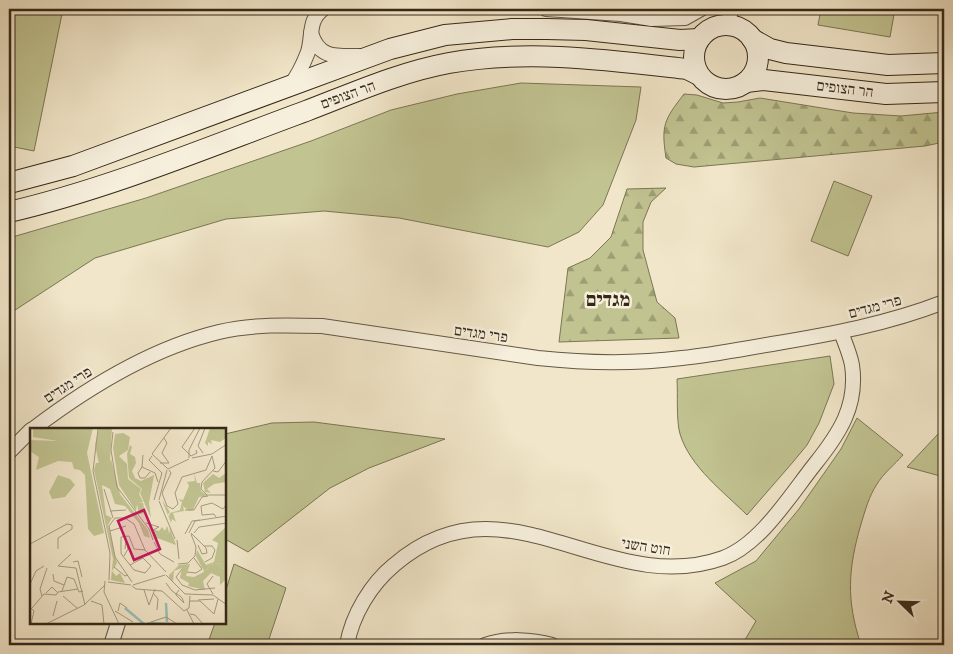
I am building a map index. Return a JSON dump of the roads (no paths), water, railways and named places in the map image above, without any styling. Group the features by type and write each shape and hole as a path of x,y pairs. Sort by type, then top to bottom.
{"main road":[{"path":"730,17 752,39 757,61 753,73 746,82 736,87 717,88 707,83 699,75 694,65 694,54 699,38 730,17"},
{"name":"הר הצופים","path":"9,183 73,166 399,47 445,35 512,29 586,30 680,40 699,38"},
{"name":"הר הצופים","path":"752,39 770,49 786,53 888,65 944,63"},
{"name":"הר הצופים","path":"9,212 123,180 399,76 450,63 513,57 584,58 687,69 699,75"},
{"name":"הר הצופים","path":"746,82 764,80 886,94 944,92"}],"street":[{"path":"289,87 299,74 309,49 312,23 316,15 323,9"},
{"path":"546,9 621,14 652,19 685,18 701,9"},
{"path":"311,32 318,48 333,56 371,57"},
{"name":"פרי מגדים","path":"35,428 63,406 94,386 162,352 194,339 220,332 254,327 322,326 510,354 585,362 680,358 841,332 883,323 944,302"},
{"name":"חוט השני","path":"347,645 364,601 387,571 404,556 429,541 458,531 482,528 506,529 627,562 656,567 678,568 704,564 726,557 747,544 766,525 830,446 845,422 851,400 853,381 852,364 841,332"},
{"name":"פרי מגדים","path":"9,452 30,432"},
{"path":"111,645 118,624"},
{"path":"485,645 523,641 552,645"}],"district":[{"name":"מגדים","path":"608,300"}]}
